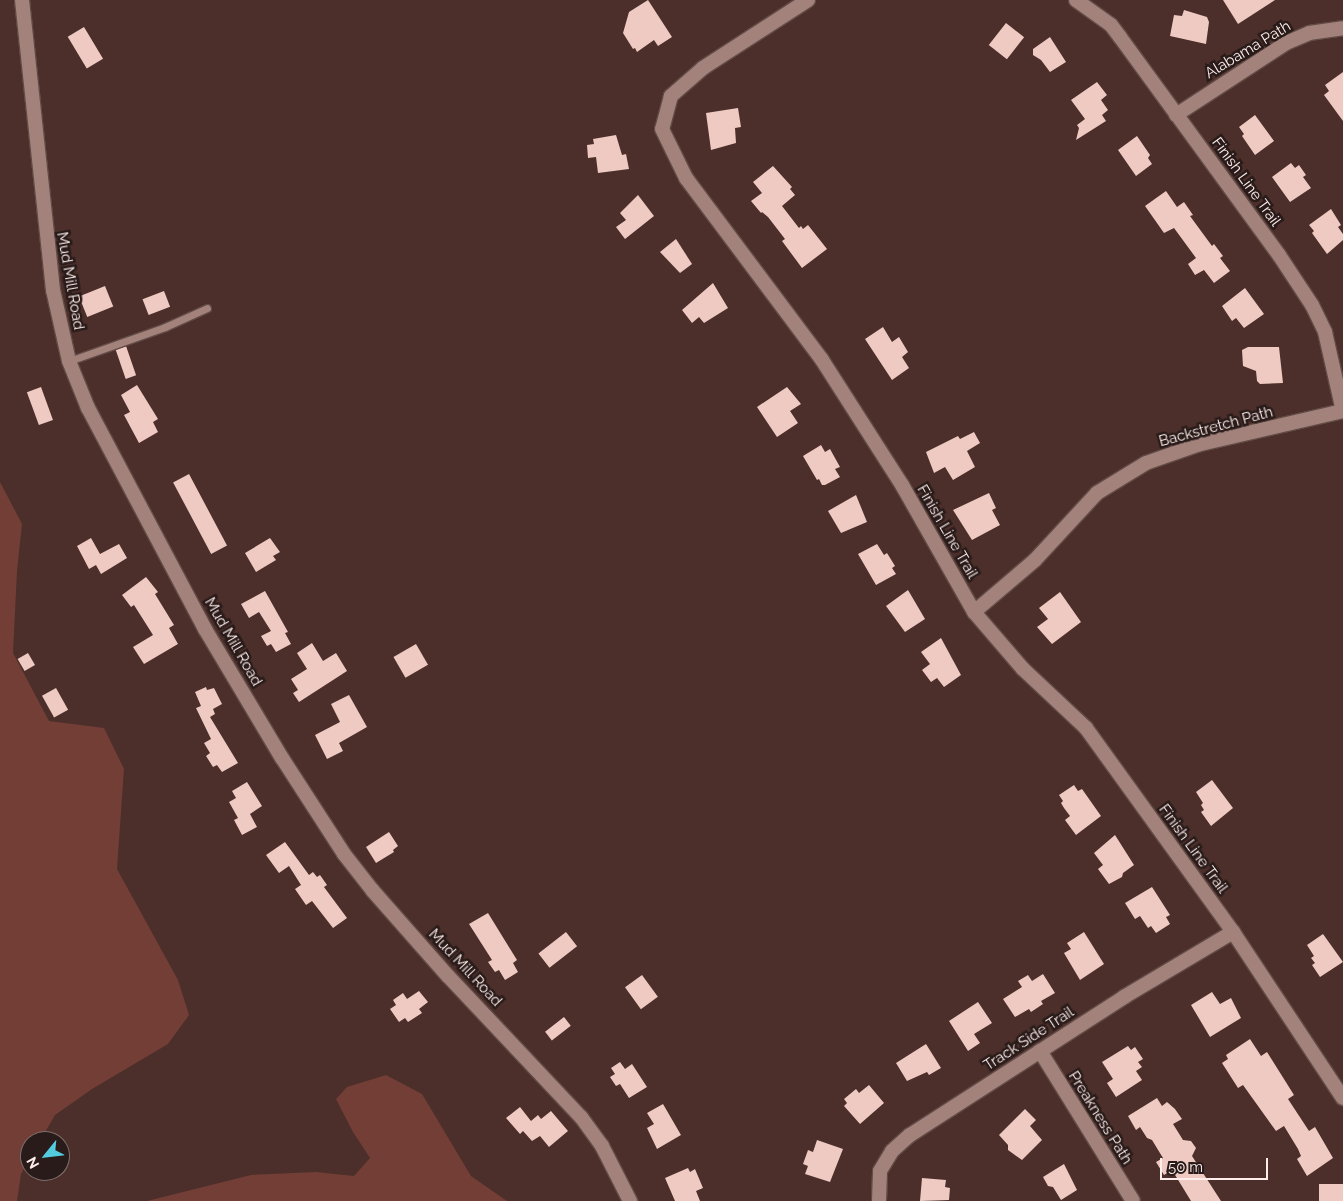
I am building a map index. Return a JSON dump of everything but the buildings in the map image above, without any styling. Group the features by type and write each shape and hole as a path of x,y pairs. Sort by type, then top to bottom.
{"street":[{"name":"Mud Mill Road","path":"22,0 53,290 69,361 88,408 205,629 282,758 344,854 373,891 448,976 581,1117 602,1146 630,1201"},
{"name":"Finish Line Trail","path":"808,0 703,68 671,96 662,129 686,178 822,360 902,485 974,612 1024,669 1086,728 1233,932 1343,1098"},
{"name":"Finish Line Trail","path":"1076,0 1111,25 1279,255 1312,305 1325,332 1343,411"},
{"name":"Alabama Path","path":"1176,115 1286,43 1309,33 1343,28"},
{"name":"Backstretch Path","path":"974,612 1034,560 1097,493 1146,464 1200,444 1343,411"},
{"name":"Track Side Trail","path":"879,1201 880,1171 892,1152 910,1135 1124,997 1233,932"},
{"name":"Preakness Path","path":"1040,1051 1133,1201"}],"lane":[{"path":"69,361 165,327 208,308"}],"shaded area":[{"path":"0,482 22,524 17,571 13,653 49,721 104,728 124,769 117,869 178,980 189,1015 168,1044 92,1089 55,1115 46,1131 20,1131 20,1181 17,1201 0,1201"},
{"path":"386,1075 422,1094 471,1176 507,1201 147,1201 251,1175 316,1172 354,1176 370,1158 353,1132 336,1099 347,1087"}]}
